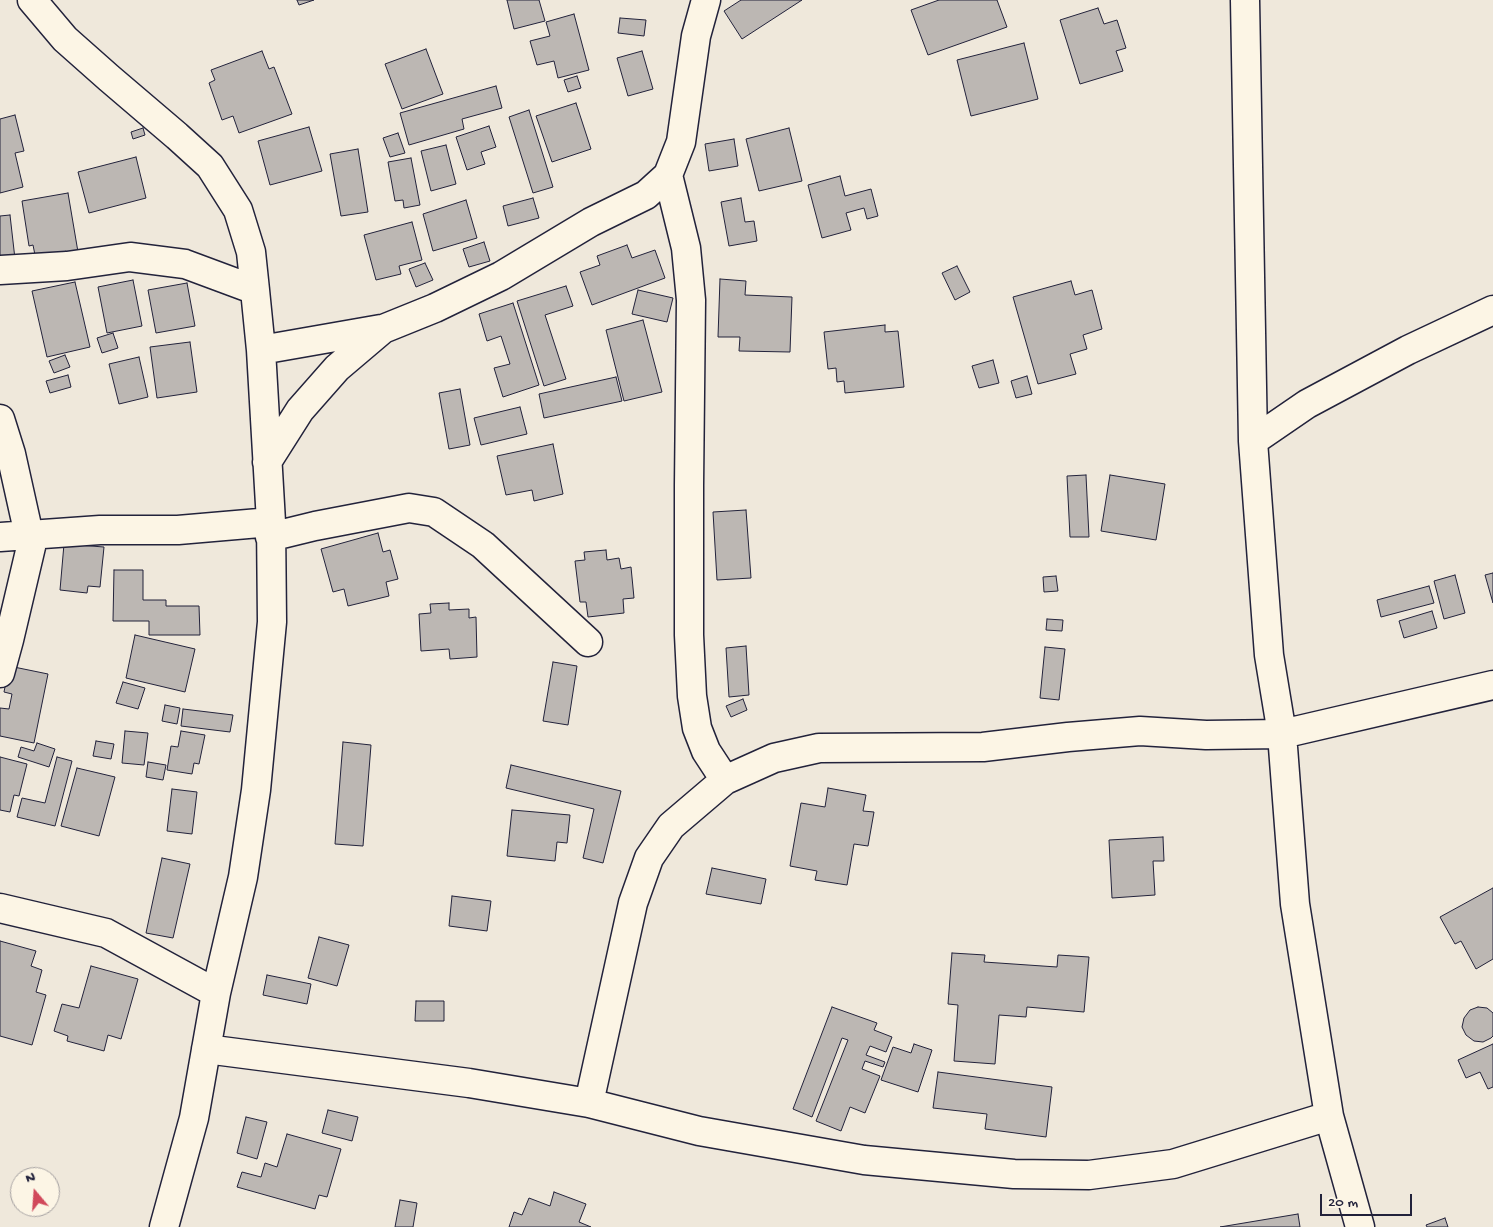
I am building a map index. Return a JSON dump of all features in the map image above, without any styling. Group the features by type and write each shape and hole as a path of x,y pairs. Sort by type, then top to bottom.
{"street":[{"path":"32,0 65,39 210,166 238,210 251,252 256,290 267,462 272,622 256,790 242,877 216,993 194,1118 164,1227"},
{"path":"261,350 383,329 436,308 501,276 591,222 646,195 668,175 681,142 696,36 706,0"},
{"path":"1245,0 1253,441 1269,655 1282,734 1295,904 1329,1116 1360,1227"},
{"path":"668,175 686,248 691,300 689,379 689,635 692,696 697,728 706,751 725,780"},
{"path":"0,270 67,266 130,258 185,264 256,290"},
{"path":"1253,441 1307,404 1408,350 1493,310"},
{"path":"267,462 300,410 336,368 383,329"},
{"path":"0,419 32,535 10,640 0,673"},
{"path":"0,537 100,530 270,530 315,526 409,508 434,512 482,545 588,642"},
{"path":"589,1103 633,902 648,858 671,826 725,780 774,758 819,748 983,747 1140,731 1206,735 1282,734 1493,685"},
{"path":"0,908 106,933 216,993"},
{"path":"206,1049 469,1083 589,1103 699,1131 864,1160 1014,1174 1089,1175 1173,1164 1329,1116"}],"building":[{"path":"297,0 314,0 299,5"},
{"path":"507,0 539,0 545,21 514,29"},
{"path":"741,0 802,0 742,39 724,11"},
{"path":"939,0 997,0 1007,27 928,55 911,10"},
{"path":"1098,8 1104,24 1117,20 1126,48 1116,51 1123,71 1080,84 1060,20"},
{"path":"574,14 589,70 558,78 554,61 537,65 530,41 550,36 546,22"},
{"path":"620,18 646,20 644,36 618,33"},
{"path":"1024,43 1038,99 971,116 957,60"},
{"path":"426,49 443,94 402,109 385,64"},
{"path":"262,51 269,69 274,67 292,114 239,133 233,116 222,120 209,83 215,80 211,70"},
{"path":"642,51 653,89 628,96 617,58"},
{"path":"577,76 581,88 568,92 564,80"},
{"path":"496,86 502,108 462,119 464,129 409,145 400,113"},
{"path":"576,103 591,149 552,162 536,116"},
{"path":"529,110 553,187 533,193 509,117"},
{"path":"15,115 24,151 15,153 23,187 0,193 0,119"},
{"path":"489,126 496,147 481,152 485,164 467,170 456,137"},
{"path":"309,127 322,171 270,185 258,141"},
{"path":"143,128 145,135 133,139 131,132"},
{"path":"789,128 802,181 759,191 746,139"},
{"path":"398,133 405,153 390,157 383,138"},
{"path":"734,139 738,166 709,171 705,144"},
{"path":"446,145 456,184 431,191 421,151"},
{"path":"358,149 368,212 341,216 330,154"},
{"path":"136,157 146,198 89,213 78,172"},
{"path":"411,158 420,205 404,208 403,200 395,201 388,162"},
{"path":"840,176 845,196 871,189 878,216 867,219 864,208 846,213 851,230 822,238 808,185"},
{"path":"68,193 78,252 36,260 33,245 29,246 22,201"},
{"path":"533,198 539,218 508,226 503,206"},
{"path":"741,198 745,222 754,221 757,241 729,246 721,202"},
{"path":"466,200 477,238 433,251 423,214"},
{"path":"10,215 15,259 0,261 0,216"},
{"path":"412,222 422,260 399,266 401,274 376,280 364,235"},
{"path":"484,242 490,261 469,267 463,249"},
{"path":"627,245 632,258 655,250 665,278 592,305 580,272 600,265 597,256"},
{"path":"425,263 433,280 416,287 409,269"},
{"path":"957,266 970,292 955,300 942,273"},
{"path":"720,279 746,281 745,295 792,297 790,352 739,351 740,337 718,337"},
{"path":"133,280 142,326 107,333 98,287"},
{"path":"1071,281 1075,295 1092,290 1102,329 1083,335 1087,349 1070,354 1076,374 1038,384 1013,297"},
{"path":"75,282 90,347 47,357 32,291"},
{"path":"187,283 195,326 156,333 148,290"},
{"path":"566,286 573,306 545,315 566,379 544,386 517,301"},
{"path":"638,290 673,298 667,322 632,314"},
{"path":"513,303 539,385 503,397 494,368 510,364 501,336 487,341 479,314"},
{"path":"643,320 662,392 624,401 606,330"},
{"path":"885,325 885,332 898,331 904,387 845,393 844,381 837,382 836,368 828,369 824,332"},
{"path":"113,333 118,348 102,353 97,338"},
{"path":"190,342 197,392 157,398 150,347"},
{"path":"65,355 70,367 54,373 49,361"},
{"path":"139,357 148,397 119,404 109,364"},
{"path":"993,360 999,383 979,388 972,366"},
{"path":"68,375 71,387 50,393 46,381"},
{"path":"1027,376 1032,394 1016,398 1011,381"},
{"path":"616,377 622,401 544,418 539,394"},
{"path":"460,389 470,445 449,449 439,393"},
{"path":"520,407 527,434 481,445 474,418"},
{"path":"553,444 563,494 534,501 532,490 506,495 497,456"},
{"path":"1086,475 1089,537 1070,537 1067,476"},
{"path":"1110,475 1165,484 1156,540 1101,531"},
{"path":"746,510 751,578 717,580 713,512"},
{"path":"378,533 383,552 390,550 398,579 386,582 389,596 348,606 344,589 333,592 321,549"},
{"path":"64,544 104,547 100,587 88,586 87,593 60,590"},
{"path":"606,550 607,560 619,558 621,569 631,567 634,598 623,599 624,613 588,617 586,602 580,602 575,561 585,560 584,552"},
{"path":"114,570 143,570 143,600 166,600 166,606 199,606 200,635 149,635 149,621 113,621"},
{"path":"1493,573 1493,603 1485,575"},
{"path":"1455,575 1465,613 1444,619 1434,581"},
{"path":"1056,576 1058,591 1044,592 1043,577"},
{"path":"1429,586 1434,603 1381,617 1377,600"},
{"path":"449,603 449,610 469,609 469,618 476,617 477,657 450,659 449,649 421,651 419,614 431,613 430,604"},
{"path":"1432,611 1437,628 1404,638 1399,621"},
{"path":"1047,619 1063,620 1062,631 1046,630"},
{"path":"135,635 195,649 185,692 126,678"},
{"path":"746,646 749,695 729,697 726,648"},
{"path":"1045,647 1065,649 1059,700 1040,698"},
{"path":"553,662 577,666 568,725 543,721"},
{"path":"9,666 48,674 34,743 0,736 0,708 9,709 12,694 4,692"},
{"path":"123,682 145,688 138,709 116,703"},
{"path":"743,699 747,710 731,717 726,706"},
{"path":"165,705 180,708 177,724 162,721"},
{"path":"183,709 233,715 230,732 181,726"},
{"path":"125,731 148,733 144,765 122,763"},
{"path":"181,731 205,735 199,764 194,763 192,774 167,770 171,746 178,747"},
{"path":"96,741 114,744 111,759 93,756"},
{"path":"343,742 371,745 363,846 335,844"},
{"path":"37,743 55,749 49,767 18,757 21,747 34,751"},
{"path":"0,757 27,764 19,796 14,795 10,812 0,810"},
{"path":"57,757 72,761 55,826 17,817 22,798 45,803"},
{"path":"148,762 166,765 163,780 146,777"},
{"path":"511,765 621,791 603,863 583,858 594,809 506,788"},
{"path":"77,768 115,777 99,836 61,826"},
{"path":"828,788 866,795 863,811 874,812 868,846 854,844 847,885 815,880 817,871 790,866 801,803 825,807"},
{"path":"172,789 197,792 192,834 167,831"},
{"path":"512,810 570,815 567,843 557,842 555,861 507,856"},
{"path":"1163,837 1164,861 1153,861 1155,895 1112,898 1109,840"},
{"path":"162,858 190,864 173,938 146,933"},
{"path":"712,868 766,879 761,904 706,894"},
{"path":"1493,888 1493,959 1476,969 1461,941 1455,944 1440,917"},
{"path":"452,896 491,901 487,931 449,926"},
{"path":"319,937 349,945 337,986 308,978"},
{"path":"0,941 36,951 31,966 42,970 36,992 46,995 32,1045 0,1036"},
{"path":"952,953 985,955 984,962 1057,967 1058,955 1089,957 1084,1012 1027,1007 1026,1017 999,1015 995,1064 954,1061 958,1005 948,1004"},
{"path":"91,966 138,979 121,1039 108,1035 104,1051 67,1041 68,1036 54,1031 62,1004 79,1008"},
{"path":"267,975 311,984 307,1004 263,995"},
{"path":"416,1001 444,1001 444,1021 415,1021"},
{"path":"832,1007 877,1023 874,1030 892,1037 886,1052 870,1046 866,1055 885,1062 883,1067 865,1061 862,1069 880,1076 865,1113 850,1107 841,1131 816,1121 848,1040 842,1038 812,1117 793,1109"},
{"path":"1478,1007 1487,1008 1493,1013 1493,1036 1483,1042 1474,1041 1466,1035 1462,1027 1464,1018 1470,1010"},
{"path":"914,1044 932,1050 918,1092 881,1080 893,1047 911,1053"},
{"path":"1493,1044 1493,1087 1488,1089 1480,1072 1466,1078 1458,1060"},
{"path":"938,1072 1052,1087 1046,1137 985,1129 987,1114 933,1108"},
{"path":"328,1110 358,1117 352,1141 322,1133"},
{"path":"246,1117 267,1122 257,1159 237,1153"},
{"path":"287,1134 341,1149 327,1197 319,1195 315,1209 237,1187 242,1172 261,1177 265,1163 277,1167"},
{"path":"554,1192 586,1204 579,1222 591,1227 509,1227 514,1212 522,1215 529,1198 550,1206"},
{"path":"400,1200 417,1203 413,1227 395,1227"},
{"path":"1298,1214 1300,1227 1220,1227"},
{"path":"1445,1218 1448,1227 1427,1227 1426,1225"}]}
